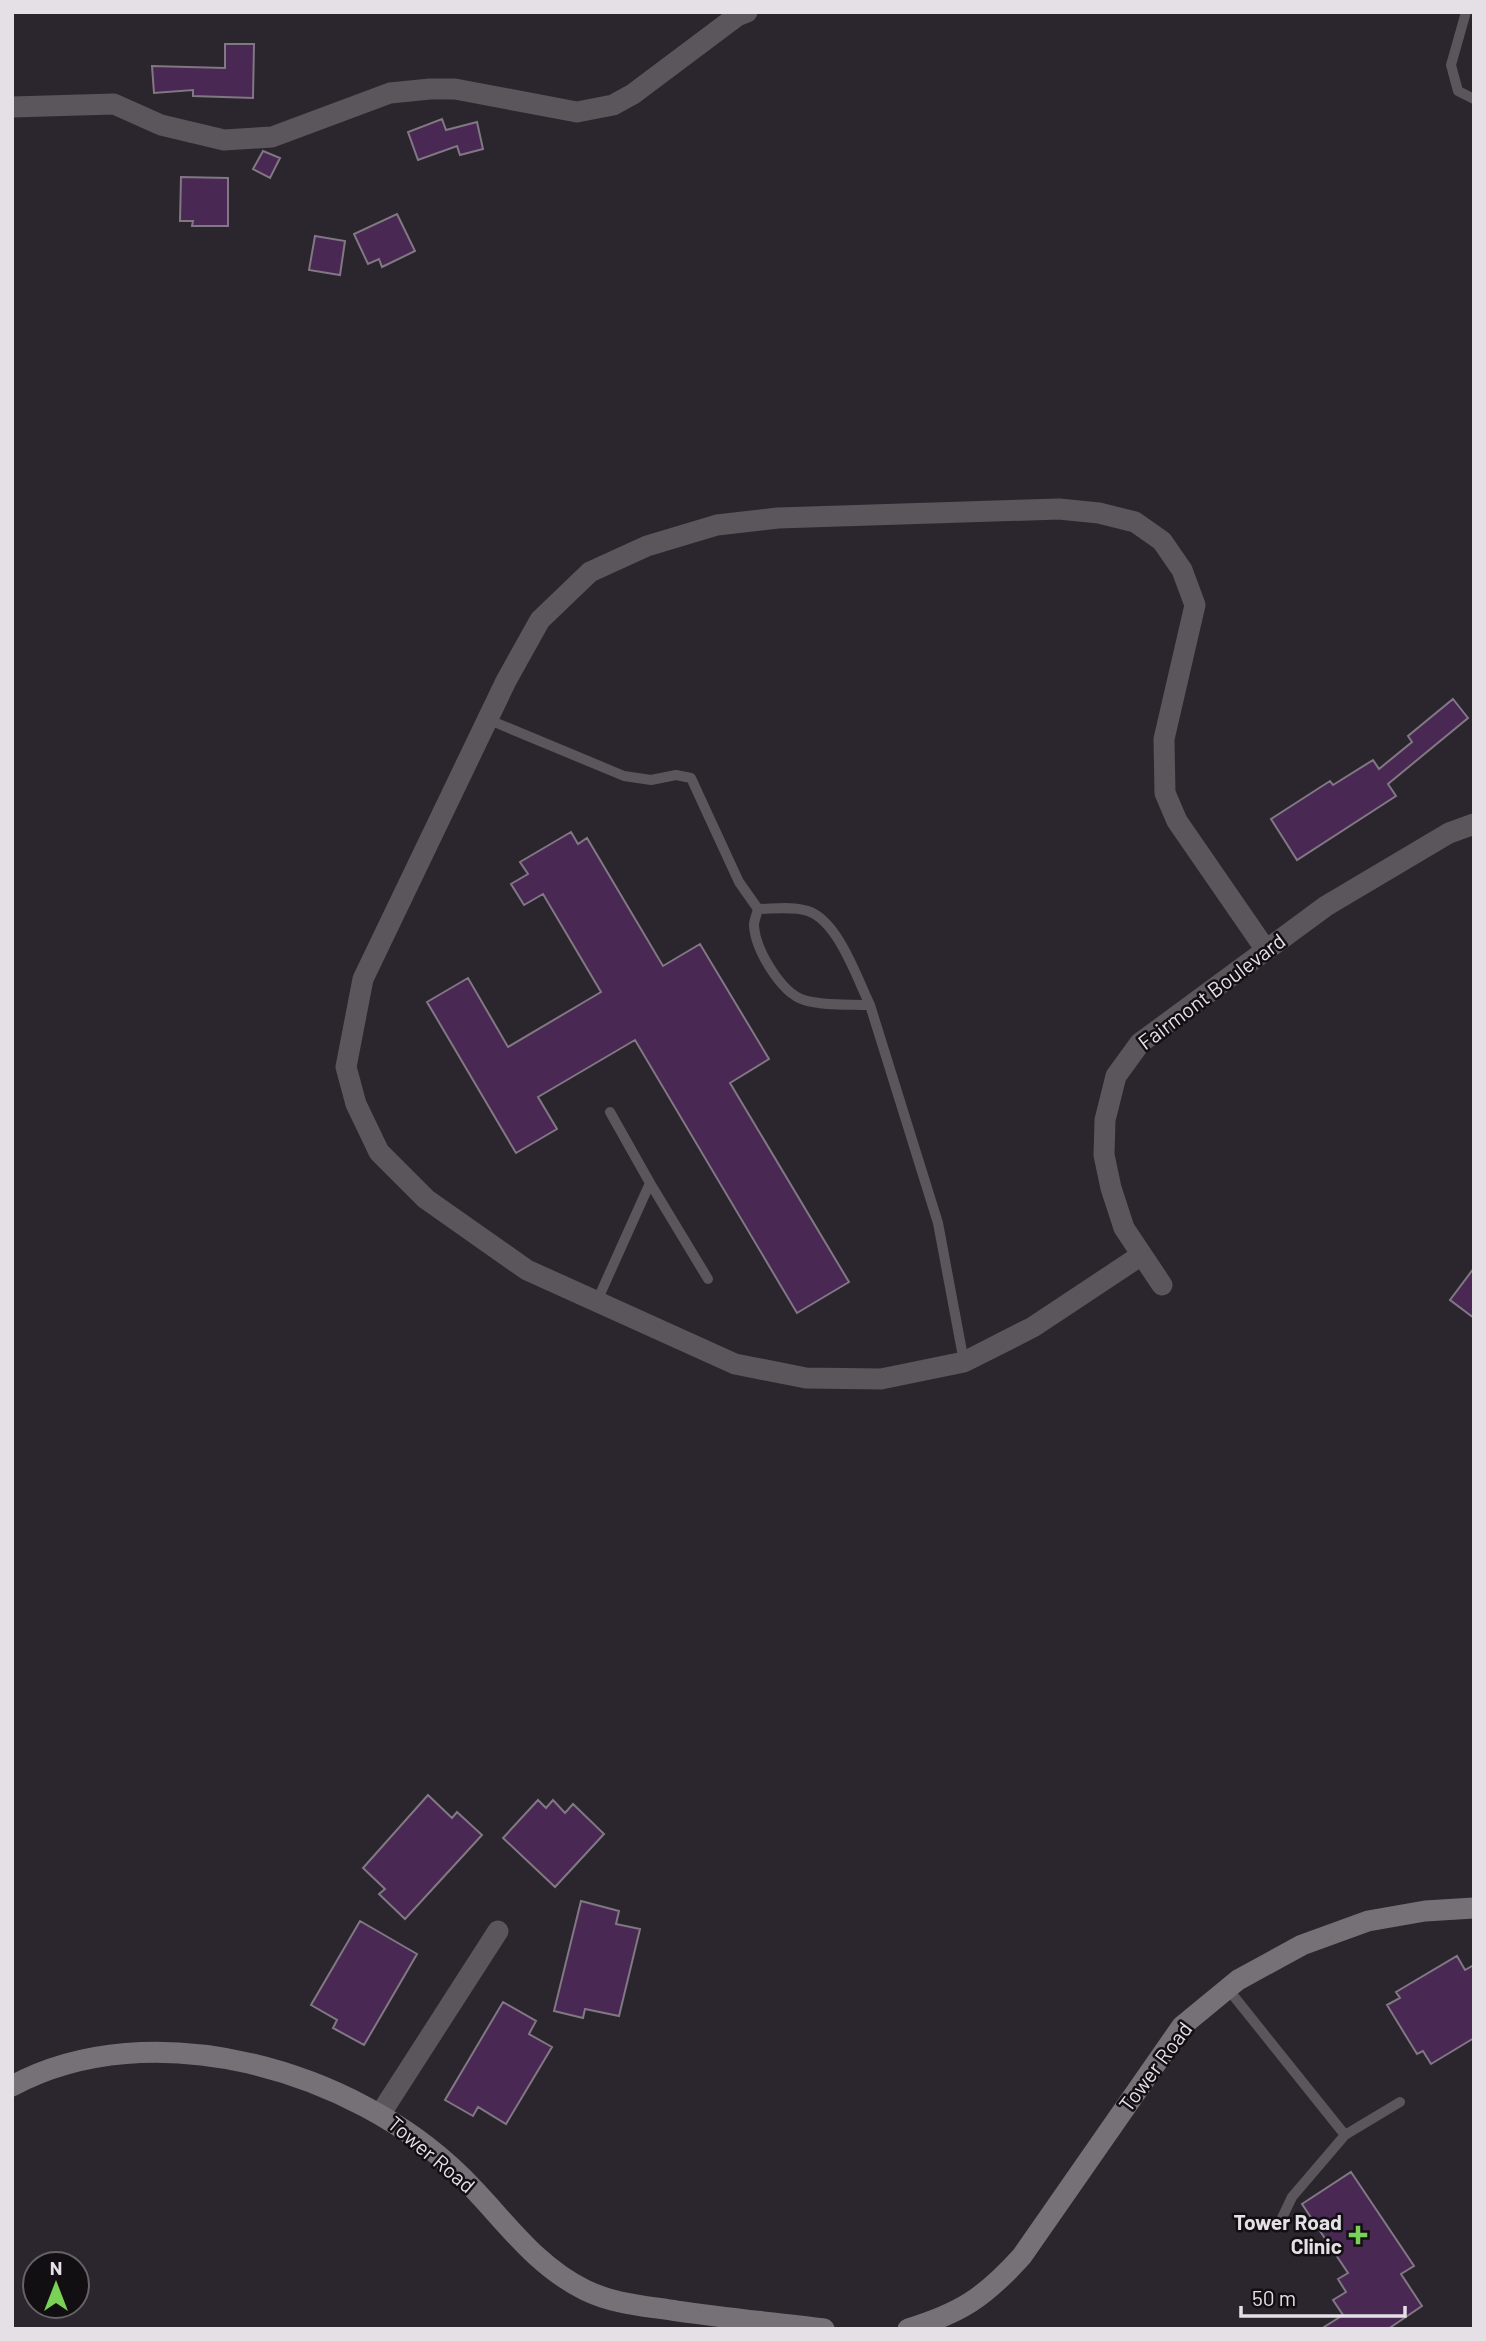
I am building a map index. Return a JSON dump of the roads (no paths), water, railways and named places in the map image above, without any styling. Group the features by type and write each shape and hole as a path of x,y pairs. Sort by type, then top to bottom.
{"street":[{"path":"12,107 114,104 160,125 224,140 272,137 390,93 430,89 455,89 576,111 612,105 633,94 737,16 747,12"},
{"path":"1140,1256 1034,1327 964,1362 881,1378 806,1378 735,1364 527,1270 426,1199 379,1152 356,1104 346,1067 363,979 487,719 540,620 590,572 648,546 717,525 778,518 1059,509 1099,513 1135,522 1162,541 1182,570 1195,605 1164,739 1165,793 1177,821 1266,950"},
{"name":"Fairmont Boulevard","path":"1162,1285 1140,1256 1124,1228 1111,1188 1104,1155 1105,1120 1116,1076 1140,1042 1326,906 1449,833 1474,824"},
{"name":"Tower Road","path":"908,2329 946,2318 991,2290 1022,2256 1182,2026 1228,1989 1302,1945 1368,1921 1424,1911 1474,1908"},
{"path":"381,2113 498,1931"},
{"name":"Tower Road","path":"12,2087 92,2057 170,2052 241,2062 292,2076 338,2091 381,2113 461,2175 522,2243 550,2268 586,2290 622,2303 824,2329"}],"lane":[{"path":"1466,12 1451,65 1458,91 1474,99"},
{"path":"487,719 624,776 651,780 676,775 691,778 739,882 758,909 754,926 764,959 791,995 805,1001 870,1005"},
{"path":"758,909 807,910 825,920 870,1005 938,1223 964,1362"},
{"path":"610,1112 708,1279"},
{"path":"597,1301 650,1183"},
{"path":"1228,1989 1345,2135"},
{"path":"1281,2220 1292,2197 1345,2135 1400,2102"}],"place":[{"name":"Tower Road Clinic","path":"1358,2235"}]}
